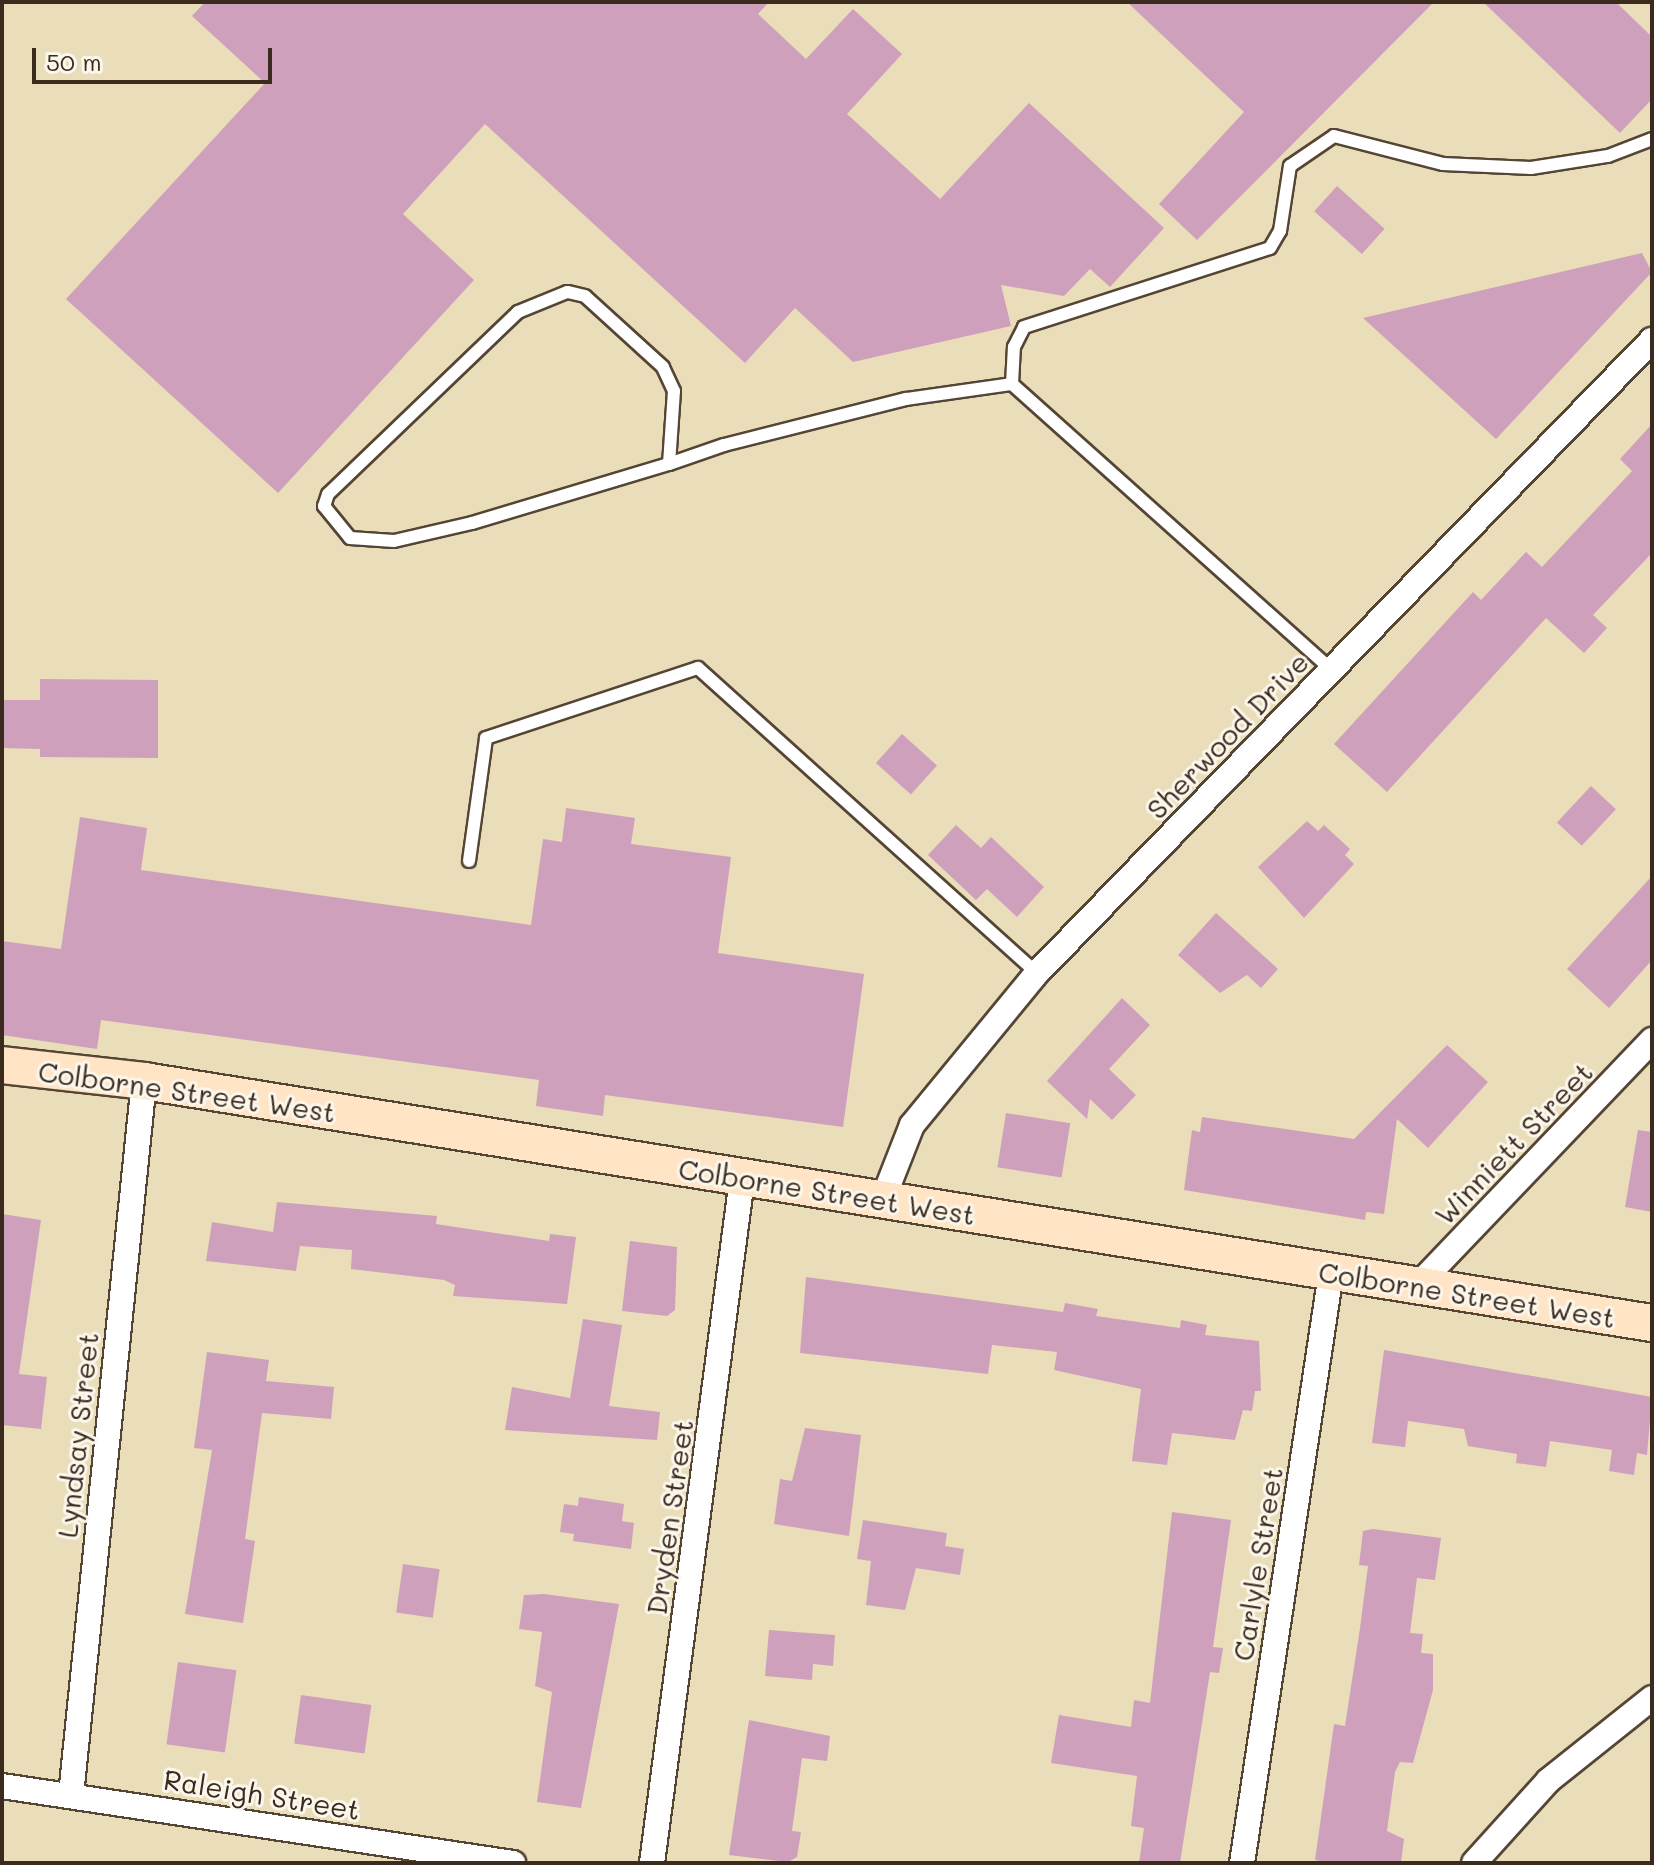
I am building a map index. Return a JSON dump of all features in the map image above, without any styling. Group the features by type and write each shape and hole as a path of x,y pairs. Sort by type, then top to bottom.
{"main road":[{"name":"Colborne Street West","path":"2,1065 144,1081 1652,1323"}],"street":[{"name":"Sherwood Drive","path":"883,1199 912,1125 1037,973 1649,349"},
{"name":"Winniett Street","path":"1416,1287 1652,1040"},
{"name":"Lyndsay Street","path":"71,1795 144,1081"},
{"name":"Dryden Street","path":"652,1863 742,1179"},
{"name":"Carlyle Street","path":"1242,1863 1331,1273"},
{"path":"1474,1863 1548,1781 1652,1698"},
{"name":"Raleigh Street","path":"2,1786 513,1863"}],"lane":[{"path":"1012,384 1014,347 1024,327 1270,248 1280,231 1290,166 1334,136 1443,164 1531,168 1608,156 1652,139"},
{"path":"669,464 674,391 663,367 585,296 567,292 518,312 328,494 324,506 350,538 394,541 906,399 1012,384 1332,670"},
{"path":"469,861 486,738 698,668 1037,973"}],"building":[{"path":"205,2 769,2 758,14 806,59 853,9 902,54 847,114 940,199 1029,103 1164,228 1110,287 1090,269 1064,296 1001,285 1011,326 853,362 795,308 745,363 485,124 403,214 474,280 278,493 66,299 265,83 192,16"},
{"path":"1127,2 1434,2 1197,240 1159,204 1244,112"},
{"path":"1483,2 1616,2 1652,37 1652,99 1620,133"},
{"path":"1337,186 1385,229 1362,254 1314,211"},
{"path":"1642,253 1652,272 1496,439 1363,318"},
{"path":"1652,424 1652,553 1593,615 1607,628 1584,653 1546,618 1387,792 1334,744 1473,592 1481,600 1526,552 1542,567 1632,471 1620,459"},
{"path":"40,679 158,680 158,758 40,757 40,749 2,748 2,700 40,700"},
{"path":"902,734 937,765 911,794 876,763"},
{"path":"1591,786 1616,809 1582,846 1557,823"},
{"path":"566,808 635,818 631,844 731,857 718,953 864,974 843,1127 605,1095 603,1116 536,1106 539,1080 101,1020 97,1049 2,1035 2,941 61,949 80,817 147,828 141,870 531,925 543,839 562,842"},
{"path":"1307,821 1318,831 1324,825 1350,849 1345,855 1354,864 1304,918 1258,867"},
{"path":"956,825 981,848 991,837 1044,887 1017,917 987,889 976,900 928,855"},
{"path":"1652,876 1652,960 1609,1008 1567,969"},
{"path":"1216,913 1278,969 1261,988 1247,975 1220,993 1178,955"},
{"path":"1122,998 1150,1025 1109,1069 1136,1095 1112,1120 1090,1099 1087,1119 1047,1081"},
{"path":"1447,1045 1488,1082 1428,1148 1397,1119 1384,1214 1366,1212 1365,1220 1184,1190 1192,1130 1200,1132 1202,1117 1354,1139"},
{"path":"1006,1113 1070,1123 1062,1177 997,1167"},
{"path":"1638,1130 1652,1132 1652,1212 1625,1207"},
{"path":"277,1202 437,1216 436,1224 549,1241 550,1234 576,1237 567,1304 453,1296 455,1285 444,1280 351,1269 352,1250 300,1246 296,1271 206,1261 212,1222 273,1232"},
{"path":"2,1214 41,1220 19,1374 47,1377 41,1429 2,1425"},
{"path":"630,1241 677,1247 675,1310 667,1316 622,1311"},
{"path":"806,1277 1063,1312 1065,1303 1098,1309 1096,1316 1180,1328 1181,1320 1207,1325 1205,1335 1259,1341 1261,1391 1255,1391 1252,1411 1243,1410 1235,1440 1172,1433 1167,1465 1132,1461 1141,1389 1054,1370 1057,1352 992,1345 988,1374 800,1353"},
{"path":"583,1319 622,1325 609,1406 660,1412 657,1440 505,1430 512,1387 570,1398"},
{"path":"1384,1350 1652,1397 1647,1455 1637,1453 1634,1475 1609,1471 1612,1450 1550,1441 1546,1467 1516,1463 1517,1454 1468,1446 1464,1429 1408,1421 1405,1447 1372,1443"},
{"path":"207,1352 269,1360 266,1381 334,1387 331,1419 262,1413 245,1539 255,1541 243,1623 185,1614 212,1450 194,1448"},
{"path":"805,1428 861,1435 849,1536 774,1524 780,1479 792,1481"},
{"path":"579,1497 624,1504 622,1521 634,1523 631,1549 573,1541 574,1534 560,1532 564,1504 578,1506"},
{"path":"1172,1512 1231,1520 1213,1647 1223,1648 1219,1673 1210,1672 1180,1863 1139,1863 1144,1828 1131,1826 1137,1776 1051,1763 1059,1715 1131,1727 1134,1700 1150,1703"},
{"path":"863,1520 947,1533 945,1546 964,1549 960,1575 916,1568 905,1610 866,1605 871,1561 857,1559"},
{"path":"1373,1529 1441,1538 1435,1580 1417,1578 1410,1633 1423,1634 1421,1653 1433,1654 1433,1690 1413,1763 1400,1762 1395,1772 1387,1831 1404,1839 1401,1863 1333,1863 1315,1860 1334,1724 1345,1726 1360,1628 1368,1566 1359,1565 1363,1531"},
{"path":"403,1564 440,1569 433,1618 396,1613"},
{"path":"544,1594 619,1604 581,1808 537,1802 552,1692 535,1686 542,1632 519,1629 524,1595"},
{"path":"769,1630 835,1635 833,1666 813,1664 812,1680 765,1676"},
{"path":"178,1662 236,1670 225,1752 166,1744"},
{"path":"301,1695 371,1705 364,1753 294,1744"},
{"path":"749,1720 830,1736 827,1761 802,1758 792,1831 801,1832 797,1857 788,1862 729,1855"}]}
